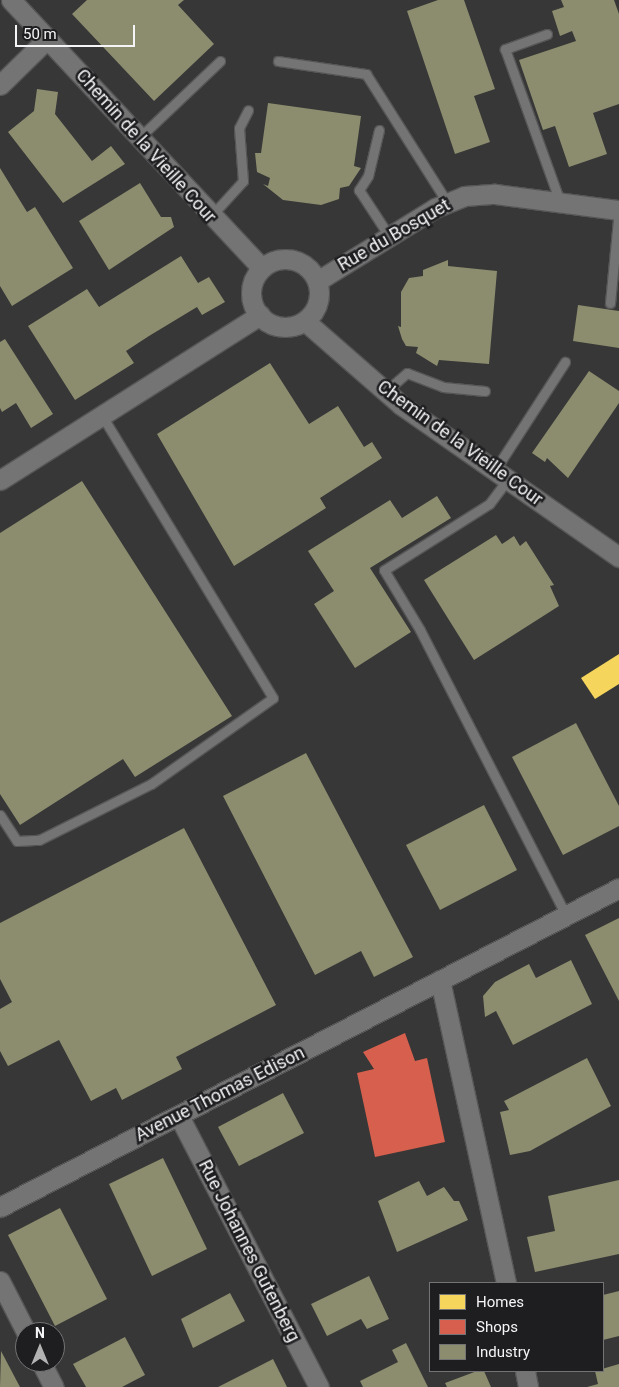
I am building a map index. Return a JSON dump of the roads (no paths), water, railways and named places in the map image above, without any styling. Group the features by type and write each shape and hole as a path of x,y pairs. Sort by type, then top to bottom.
{"street":[{"name":"Chemin de la Vieille Cour","path":"11,0 141,136 210,216 262,268"},
{"path":"0,85 47,39"},
{"name":"Rue du Bosquet","path":"319,280 446,202 495,194 619,210"},
{"name":"Rue du Bosquet","path":"262,268 280,260 293,260 319,280"},
{"path":"262,268 251,295 260,315 274,325 306,322"},
{"name":"Rue du Bosquet","path":"306,322 316,306 319,280"},
{"path":"0,480 260,315"},
{"name":"Chemin de la Vieille Cour","path":"306,322 385,392 619,557"},
{"name":"Avenue Thomas Edison","path":"0,1207 619,888"},
{"path":"440,980 506,1282"},
{"name":"Rue Johannes Gutenberg","path":"179,1116 319,1387"},
{"path":"0,1281 21,1322"},
{"path":"46,1372 54,1387"},
{"path":"524,1372 528,1387"}],"lane":[{"path":"547,34 505,49 560,202"},
{"path":"141,136 220,61"},
{"path":"278,61 366,74 446,202"},
{"path":"210,216 243,181 239,128 248,110"},
{"path":"379,130 368,176 359,190 389,236"},
{"path":"610,303 619,210"},
{"path":"563,909 420,630 384,570 489,504 502,474 564,362"},
{"path":"385,392 407,373 443,387 484,391"},
{"path":"0,815 17,841 39,840 151,784 274,698 102,416"}]}
